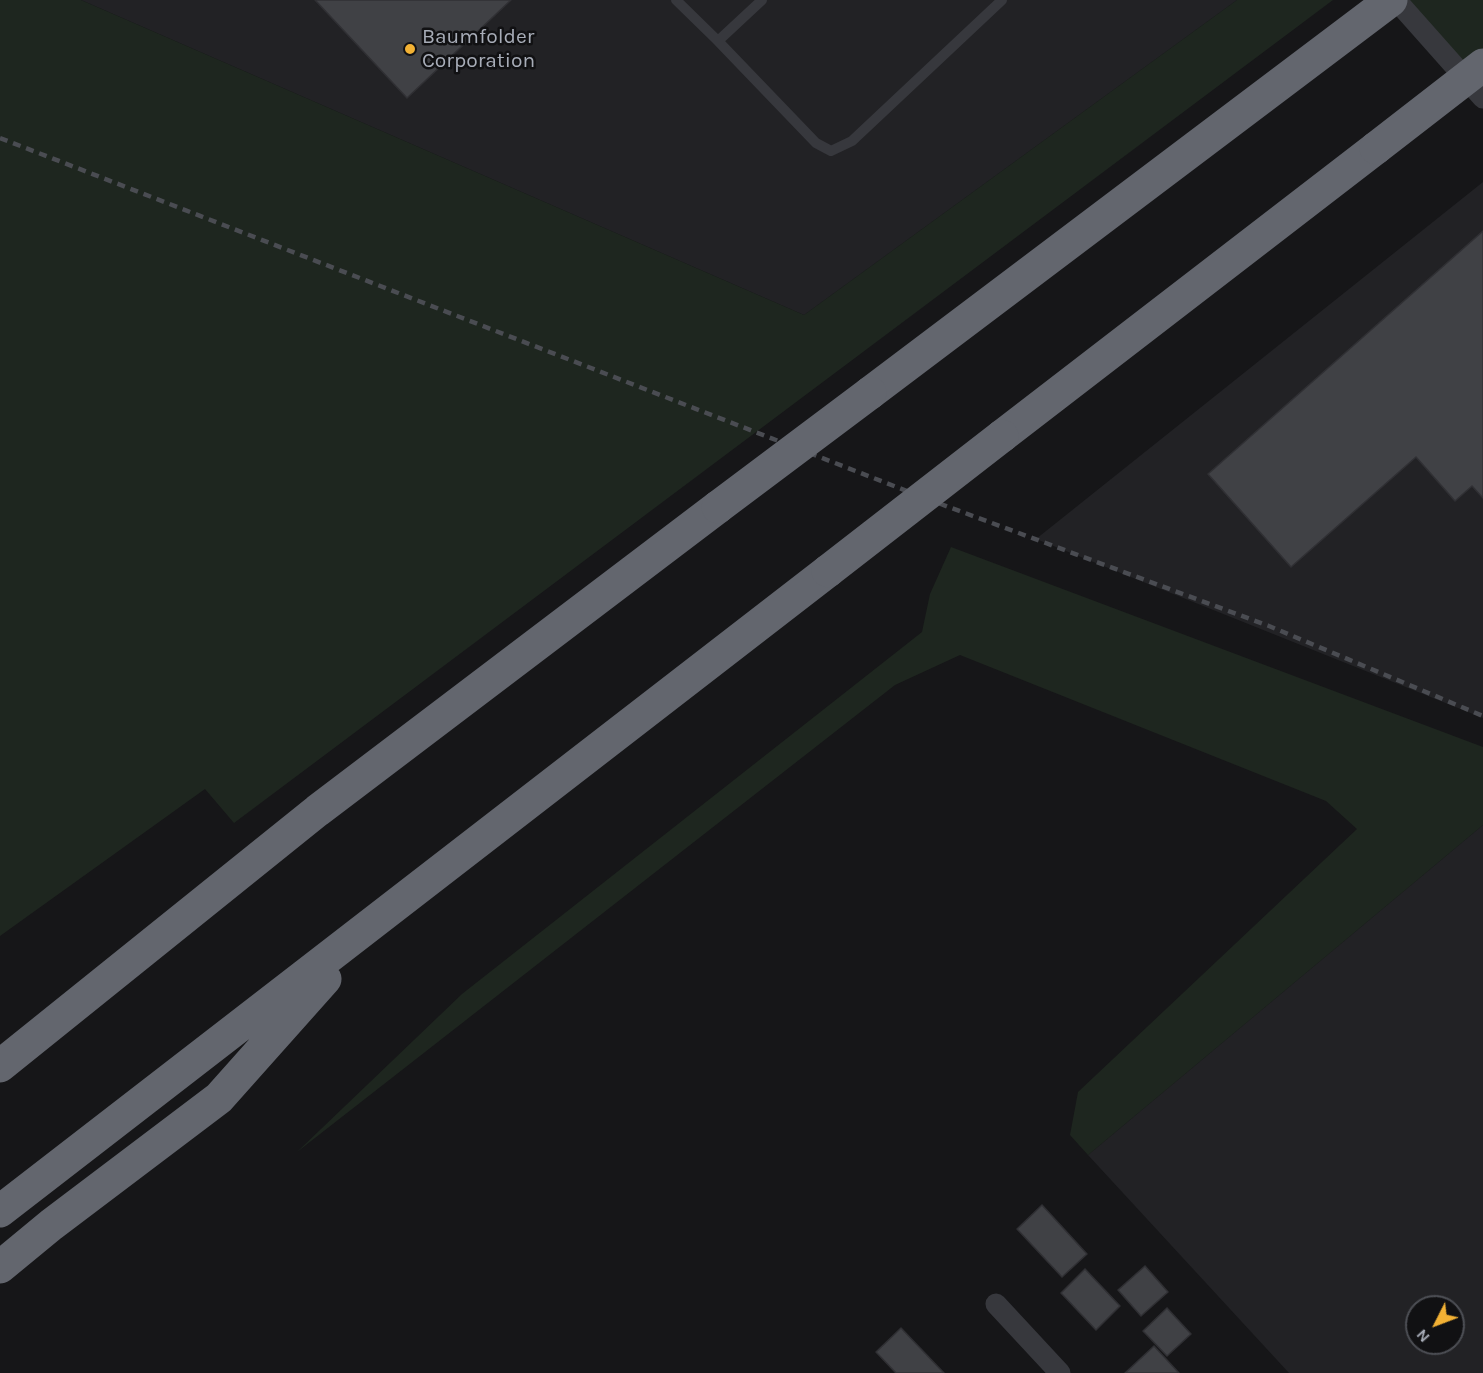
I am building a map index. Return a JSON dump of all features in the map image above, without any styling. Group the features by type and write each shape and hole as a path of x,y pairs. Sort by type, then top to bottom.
{"highway":[{"path":"4,1062 317,811 1391,0"},
{"path":"0,1211 1483,65"},
{"path":"0,1267 51,1225 219,1098 384,915"}],"street":[{"path":"1396,0 1483,98"},
{"path":"996,1304 1060,1373"}],"lane":[{"path":"676,0 816,143 831,151 852,141 1002,0"},
{"path":"718,41 762,0"}],"shaded area":[{"path":"0,0 81,0 804,315 1237,0 1333,0 234,823 205,789 0,936"},
{"path":"81,0 1237,0 804,315"},
{"path":"1397,0 1483,0 1483,98"},
{"path":"1483,182 1483,718 1036,539"},
{"path":"951,547 1483,747 1483,825 1088,1155 1070,1135 1078,1092 1357,829 1326,801 960,655 895,685 297,1152 462,994 922,632 930,594"},
{"path":"1483,825 1483,1373 1289,1373 1088,1155"}],"building":[{"name":"Baumfolder Corporation","path":"315,0 511,0 407,98"},
{"path":"1483,231 1483,498 1472,486 1455,501 1416,457 1291,567 1208,474"},
{"path":"1042,1205 1087,1254 1062,1277 1017,1229"},
{"path":"1145,1266 1168,1292 1141,1316 1118,1290"},
{"path":"1085,1269 1120,1306 1096,1330 1061,1293"},
{"path":"1167,1308 1191,1334 1167,1356 1143,1331"},
{"path":"901,1328 944,1373 896,1373 876,1352"},
{"path":"1154,1346 1179,1373 1125,1373"}],"railway":[{"path":"0,138 930,500 1269,626 1483,716"}],"place":[{"name":"Baumfolder Corporation","path":"410,49"}]}
